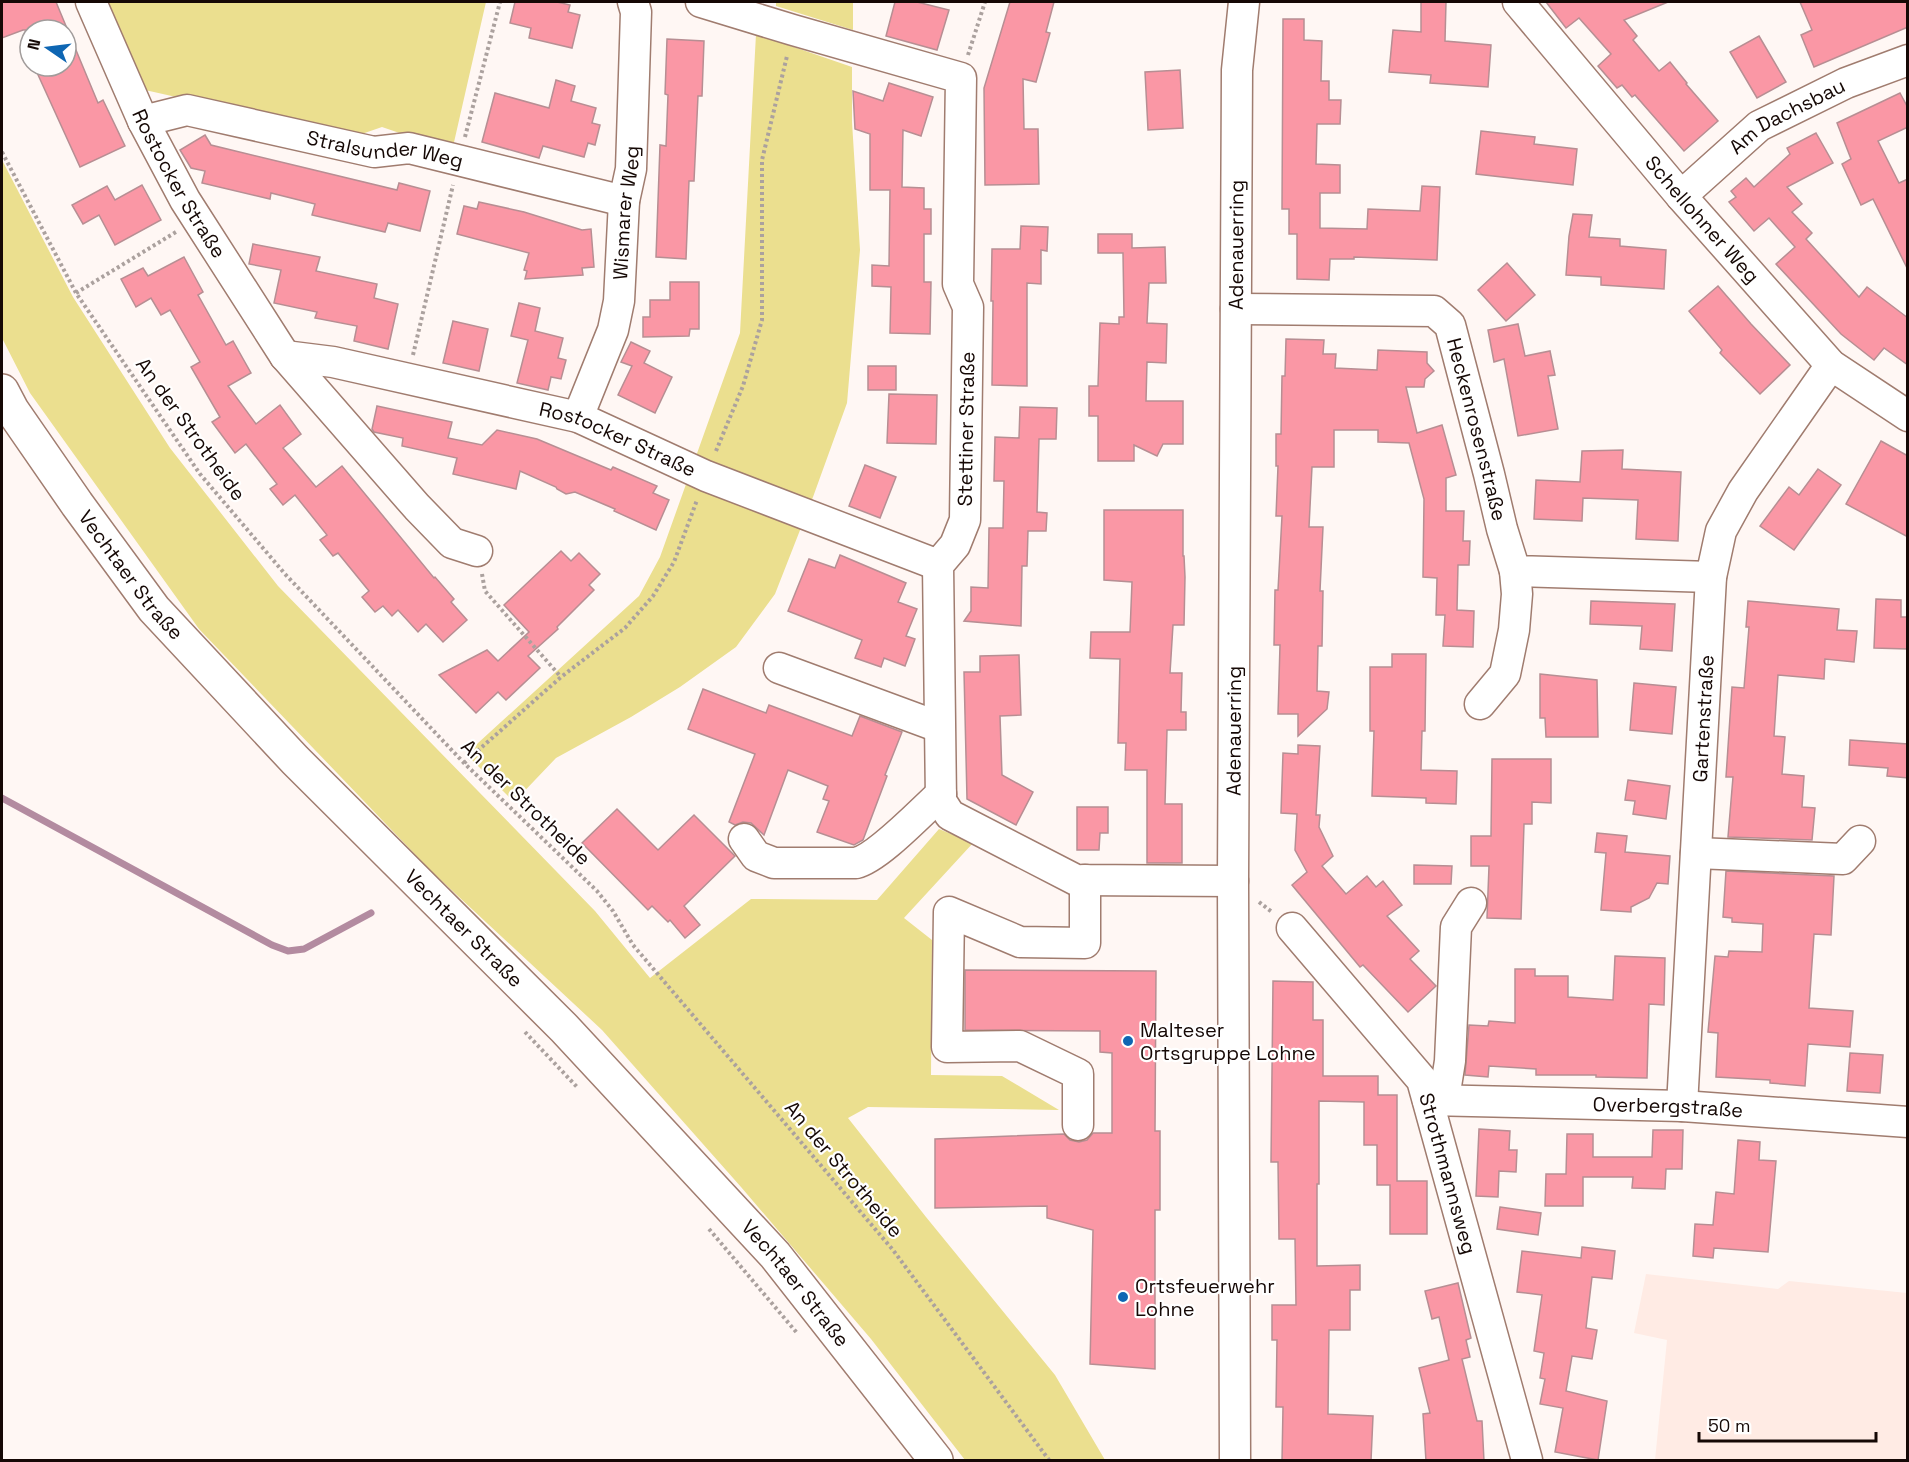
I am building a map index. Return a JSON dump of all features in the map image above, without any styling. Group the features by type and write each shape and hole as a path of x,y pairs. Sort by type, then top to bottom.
{"main road":[{"name":"Vechtaer Straße","path":"2,391 12,410 77,504 154,609 295,760 564,1028 775,1256 936,1461"}],"street":[{"name":"Rostocker Straße","path":"91,2 143,121 185,200 285,356 417,507 452,543 477,551"},
{"name":"Wismarer Weg","path":"578,417 613,330 619,301 624,201 631,169 636,12 633,2"},
{"path":"701,2 961,78"},
{"name":"Adenauerring","path":"1235,1461 1233,880 1236,70 1244,2"},
{"name":"Schellohner Weg","path":"1518,2 1681,196 1831,365 1908,416"},
{"name":"Am Dachsbau","path":"1681,196 1759,126 1846,83 1908,60"},
{"name":"Stettiner Straße","path":"938,565 955,545 965,520 968,307 958,284 961,78"},
{"name":"Stralsunder Weg","path":"143,121 187,110 374,152 409,148 624,201"},
{"name":"Heckenrosenstraße","path":"1236,309 1434,310 1450,325 1515,572 1517,594 1514,630 1504,674 1480,704"},
{"name":"Rostocker Straße","path":"285,356 333,362 578,417 706,476 938,565"},
{"name":"Gartenstraße","path":"1682,1106 1711,577 1721,531 1743,491 1831,365"},
{"path":"938,565 941,801 951,815 1076,880 1233,880"},
{"path":"1515,572 1711,577"},
{"path":"779,668 939,727"},
{"path":"744,839 756,856 774,863 856,863 865,861 941,794"},
{"path":"1696,853 1843,859 1860,842"},
{"path":"1078,1125 1078,1074 1020,1046 947,1047 949,912 1020,942 1085,943 1085,880"},
{"path":"1428,1100 1446,1086 1450,1061 1456,927 1471,903"},
{"name":"Strothmannsweg","path":"1292,928 1422,1080 1527,1461"},
{"name":"Overbergstraße","path":"1428,1100 1682,1106 1908,1122"}],"path":[{"path":"407,379 500,2"},
{"path":"961,78 985,2"},
{"path":"464,764 561,677 625,628 653,596 674,562 743,386 762,320 762,160 793,30"},
{"name":"An der Strotheide","path":"2,152 76,294 200,474 285,574 464,764 597,891 613,911 633,945 893,1250 1049,1461"},
{"path":"76,294 197,219"},
{"path":"477,551 485,591 561,677"},
{"path":"1233,880 1292,928"}],"shaded area":[{"path":"107,2 486,2 452,151 382,127 353,137 145,90"},
{"path":"776,2 853,2 853,30 776,6"},
{"path":"756,34 852,67 852,122 860,250 847,403 775,594 736,647 680,687 556,758 514,802 466,754 639,596 660,557 740,333"},
{"path":"2,160 73,297 170,448 278,586 595,911 650,978 751,899 877,900 939,829 973,843 904,918 932,940 931,1075 1002,1076 1059,1110 868,1107 848,1118 1055,1375 1105,1460 965,1460 871,1339 602,1030 430,870 199,629 30,393 2,338"},
{"path":"1646,1274 1778,1289 1789,1281 1907,1293 1907,1460 1655,1460 1667,1340 1634,1333"}],"building":[{"path":"2,2 56,2 63,18 18,18 18,32 2,38"},
{"path":"515,2 557,2 570,5 568,12 580,15 572,48 529,38 531,28 510,23"},
{"path":"895,2 917,2 949,10 937,50 886,36"},
{"path":"1010,2 1054,2 1046,32 1050,33 1036,82 1023,79 1024,129 1038,129 1039,184 985,185 984,88"},
{"path":"1421,2 1446,2 1445,41 1491,45 1488,87 1430,83 1431,75 1389,72 1393,30 1421,32"},
{"path":"1546,2 1668,2 1624,20 1637,36 1633,40 1659,71 1670,62 1718,121 1684,151 1635,95 1632,97 1622,85 1617,88 1598,66 1611,54 1579,18 1566,28"},
{"path":"1800,2 1908,2 1908,27 1814,67 1801,35 1812,30"},
{"path":"1283,19 1304,19 1304,40 1322,41 1321,81 1329,81 1329,100 1341,100 1340,124 1317,124 1316,164 1340,165 1340,193 1320,193 1320,228 1367,229 1368,209 1420,211 1422,186 1440,187 1437,260 1354,257 1354,259 1330,259 1329,280 1297,279 1297,234 1289,234 1289,209 1282,209"},
{"path":"1759,36 1786,82 1757,98 1730,52"},
{"path":"667,39 704,41 702,96 698,96 694,181 689,181 686,259 656,257 660,145 666,146"},
{"path":"78,55 98,103 103,100 125,146 80,167 39,78 78,78"},
{"path":"1180,70 1183,128 1148,130 1145,72"},
{"path":"556,80 575,86 571,101 596,108 592,123 600,125 595,145 588,143 584,157 543,146 539,158 482,142 495,93 549,108"},
{"path":"889,83 933,97 921,136 903,130 902,187 924,188 924,209 931,209 931,234 924,234 924,282 931,282 930,334 890,333 891,287 872,286 872,265 889,266 890,190 870,190 870,134 855,129 853,91 883,101"},
{"path":"1900,93 1908,108 1908,127 1878,141 1899,183 1908,179 1908,270 1873,199 1861,205 1842,164 1851,159 1837,123"},
{"path":"1481,131 1535,137 1534,144 1577,149 1573,185 1476,174"},
{"path":"1816,133 1833,163 1787,187 1802,204 1792,212 1812,233 1806,239 1859,297 1867,287 1908,318 1908,365 1884,348 1874,360 1841,334 1776,264 1795,247 1769,218 1754,231 1729,202 1736,197 1731,191 1746,178 1754,187 1790,154 1787,148"},
{"path":"205,135 211,145 397,190 399,183 430,191 420,231 388,223 385,232 312,215 315,204 271,193 270,199 202,183 205,171 191,168 180,150"},
{"path":"142,185 161,220 115,245 99,215 83,224 72,205 107,186 115,200"},
{"path":"479,202 524,212 582,230 591,229 594,267 582,268 583,275 525,279 527,271 524,270 529,253 457,234 464,206 477,209"},
{"path":"1573,214 1592,215 1589,237 1620,239 1620,246 1666,250 1664,289 1601,285 1601,277 1566,275"},
{"path":"1021,226 1048,227 1047,251 1041,250 1041,284 1027,283 1027,386 992,385 992,249 1020,249"},
{"path":"1098,234 1132,234 1132,248 1165,247 1166,283 1149,283 1147,323 1167,324 1166,363 1147,362 1146,401 1183,401 1183,444 1163,444 1157,456 1134,445 1134,461 1098,461 1098,416 1089,416 1089,386 1098,386 1100,323 1119,324 1119,317 1124,317 1123,253 1098,253"},
{"path":"253,244 320,257 316,271 377,284 374,298 398,304 388,349 354,341 357,326 315,318 317,312 274,303 281,270 249,264"},
{"path":"184,257 203,292 198,295 226,345 233,341 251,373 228,386 256,424 280,405 301,434 283,448 316,487 342,466 454,599 451,602 467,620 443,642 426,624 418,632 398,610 392,616 383,606 375,612 362,597 369,591 338,553 333,556 320,540 327,535 295,495 283,505 270,489 277,484 246,444 235,453 212,422 220,417 191,367 200,362 170,310 161,315 151,298 136,307 121,279 143,268 148,276"},
{"path":"1507,263 1535,295 1506,321 1478,290"},
{"path":"670,282 699,282 699,329 690,329 689,336 643,337 643,317 650,317 650,300 670,300"},
{"path":"1718,286 1790,365 1760,394 1720,353 1722,350 1689,311"},
{"path":"519,303 540,308 535,331 563,338 558,358 566,360 561,379 551,377 548,390 517,383 528,340 511,336"},
{"path":"453,321 488,329 479,371 443,363"},
{"path":"1518,324 1525,356 1550,351 1555,375 1548,376 1558,429 1518,436 1504,359 1494,362 1488,330"},
{"path":"1286,339 1324,340 1323,354 1336,354 1335,368 1377,370 1378,350 1427,352 1427,363 1434,371 1425,379 1424,387 1406,387 1417,433 1442,425 1456,475 1446,478 1446,511 1464,511 1463,541 1470,541 1469,565 1458,565 1457,610 1474,611 1473,647 1443,646 1445,615 1436,615 1437,578 1423,577 1424,499 1409,443 1378,442 1378,430 1334,430 1334,467 1312,467 1309,527 1323,527 1320,591 1323,591 1322,646 1318,646 1317,691 1329,692 1327,709 1298,736 1298,714 1278,714 1280,645 1274,645 1275,590 1278,590 1282,516 1276,516 1278,466 1276,466 1276,434 1281,434 1282,376 1285,376"},
{"path":"631,342 650,351 644,363 672,377 655,413 618,395 632,366 621,362"},
{"path":"868,366 896,366 896,390 868,390"},
{"path":"889,394 937,395 936,444 887,443"},
{"path":"377,406 452,422 448,438 482,445 497,430 537,439 611,470 613,467 657,486 653,493 669,500 656,530 614,511 615,509 575,492 566,494 520,471 516,489 453,474 457,458 402,446 403,438 374,432 372,429"},
{"path":"1020,407 1057,408 1056,439 1039,439 1037,512 1047,513 1046,531 1028,531 1027,566 1022,566 1021,626 964,621 971,611 971,587 988,588 989,528 1003,528 1004,481 994,481 995,437 1019,438"},
{"path":"1881,441 1908,456 1908,537 1846,504"},
{"path":"1623,450 1622,469 1681,472 1678,541 1636,539 1638,500 1583,498 1582,521 1534,519 1536,480 1580,482 1582,451"},
{"path":"865,465 896,477 880,518 849,506"},
{"path":"1818,469 1841,485 1794,550 1760,526 1789,487 1799,495"},
{"path":"1104,510 1183,510 1184,625 1173,625 1170,673 1182,673 1181,712 1186,712 1186,730 1167,730 1165,804 1182,804 1182,863 1147,863 1147,770 1125,770 1126,743 1118,743 1120,659 1090,658 1091,632 1130,632 1132,582 1104,580"},
{"path":"561,551 571,561 579,553 600,574 589,585 594,590 557,627 558,629 528,656 540,668 506,700 498,692 476,713 439,675 487,650 498,661 529,632 504,605"},
{"path":"840,555 906,583 898,602 917,609 906,636 915,639 905,666 884,658 881,667 855,658 862,640 788,611 809,559 835,568"},
{"path":"1876,599 1901,600 1901,617 1908,617 1908,649 1874,648"},
{"path":"1591,601 1675,604 1672,651 1640,649 1642,626 1590,624"},
{"path":"1748,601 1839,609 1837,630 1857,631 1854,662 1825,659 1824,679 1778,675 1774,736 1785,737 1782,774 1804,776 1802,807 1815,808 1812,840 1728,837 1733,777 1726,777 1732,687 1744,688 1749,627 1746,627"},
{"path":"1392,654 1426,654 1425,731 1422,731 1421,770 1457,771 1456,804 1426,803 1426,798 1372,796 1374,731 1370,731 1370,667 1392,667"},
{"path":"1019,655 1021,715 1000,716 1002,775 1033,792 1016,825 967,799 964,672 980,672 980,656"},
{"path":"1540,674 1597,680 1598,737 1546,737 1545,718 1540,718"},
{"path":"1634,683 1676,687 1672,734 1630,730"},
{"path":"703,689 766,713 769,705 852,736 860,716 902,732 863,840 854,845 817,832 829,801 823,799 828,786 788,770 764,835 751,823 743,822 735,825 729,822 755,754 688,729"},
{"path":"1850,740 1908,744 1908,778 1887,776 1888,768 1849,765"},
{"path":"1298,745 1320,746 1316,815 1320,815 1319,827 1333,856 1322,866 1346,894 1367,876 1376,887 1383,881 1402,905 1387,916 1419,951 1410,959 1436,986 1408,1012 1363,965 1360,967 1292,885 1307,872 1295,850 1297,814 1281,813 1283,753 1298,754"},
{"path":"1492,759 1551,759 1551,803 1532,802 1532,824 1524,824 1521,919 1487,918 1489,866 1471,866 1471,836 1491,836"},
{"path":"1628,780 1670,786 1666,819 1633,814 1635,801 1625,800"},
{"path":"1077,807 1108,807 1108,833 1100,833 1099,850 1077,850"},
{"path":"617,809 658,850 694,815 735,856 684,906 700,925 685,938 670,920 668,922 652,906 648,910 582,843"},
{"path":"1597,833 1627,836 1625,852 1670,856 1668,884 1657,883 1649,898 1631,907 1631,912 1601,910 1606,853 1595,852"},
{"path":"1414,865 1452,866 1451,884 1414,884"},
{"path":"1726,871 1834,876 1831,935 1814,934 1809,1008 1853,1011 1850,1047 1808,1044 1805,1086 1770,1083 1770,1080 1716,1077 1718,1033 1708,1032 1715,956 1728,957 1729,951 1762,952 1763,924 1732,922 1732,918 1723,917"},
{"path":"1615,956 1665,958 1664,1005 1649,1004 1647,1078 1536,1075 1536,1069 1489,1066 1488,1077 1465,1075 1469,1025 1488,1026 1489,1021 1515,1023 1515,969 1535,969 1535,976 1568,976 1568,997 1613,1000"},
{"name":"Ortsfeuerwehr Lohne","path":"965,970 1156,971 1155,1131 1160,1131 1160,1210 1155,1210 1155,1369 1090,1364 1093,1230 1047,1218 1047,1206 935,1208 935,1139 1064,1134 1070,1140 1079,1142 1087,1140 1093,1133 1112,1133 1112,1053 1100,1052 1100,1031 965,1030"},
{"path":"1273,981 1313,982 1313,1020 1323,1020 1323,1076 1378,1076 1378,1095 1397,1095 1397,1181 1427,1181 1427,1234 1390,1234 1390,1185 1377,1185 1377,1145 1364,1145 1364,1102 1319,1101 1317,1266 1360,1265 1360,1290 1350,1290 1350,1330 1329,1330 1328,1414 1373,1416 1371,1461 1282,1461 1283,1407 1276,1407 1277,1340 1272,1340 1272,1305 1296,1305 1295,1239 1279,1239 1278,1162 1271,1162"},
{"path":"1850,1053 1883,1055 1880,1093 1847,1091"},
{"path":"1479,1129 1510,1131 1509,1150 1517,1150 1516,1172 1499,1171 1498,1197 1476,1196"},
{"path":"1653,1130 1683,1130 1682,1169 1666,1169 1665,1189 1632,1188 1633,1177 1583,1177 1583,1206 1545,1206 1546,1174 1566,1174 1567,1134 1593,1134 1593,1157 1652,1157"},
{"path":"1738,1140 1760,1142 1759,1160 1776,1161 1768,1252 1714,1248 1713,1258 1693,1256 1695,1224 1713,1225 1716,1192 1734,1194"},
{"path":"1500,1207 1541,1213 1538,1235 1497,1229"},
{"path":"1582,1247 1615,1251 1612,1279 1592,1277 1586,1328 1597,1330 1592,1359 1572,1356 1566,1391 1607,1401 1598,1460 1555,1452 1563,1408 1540,1404 1545,1379 1540,1378 1544,1353 1534,1351 1542,1295 1517,1292 1522,1251 1581,1258"},
{"path":"1458,1283 1471,1338 1466,1340 1470,1357 1462,1359 1477,1421 1482,1421 1484,1461 1426,1461 1423,1414 1430,1413 1419,1368 1449,1360 1439,1317 1432,1319 1425,1291"}],"waterway":[{"path":"2,798 272,945 288,951 304,949 371,913"}],"place":[{"name":"Malteser Ortsgruppe Lohne","path":"1128,1041"},
{"name":"Ortsfeuerwehr Lohne","path":"1123,1297"}]}
